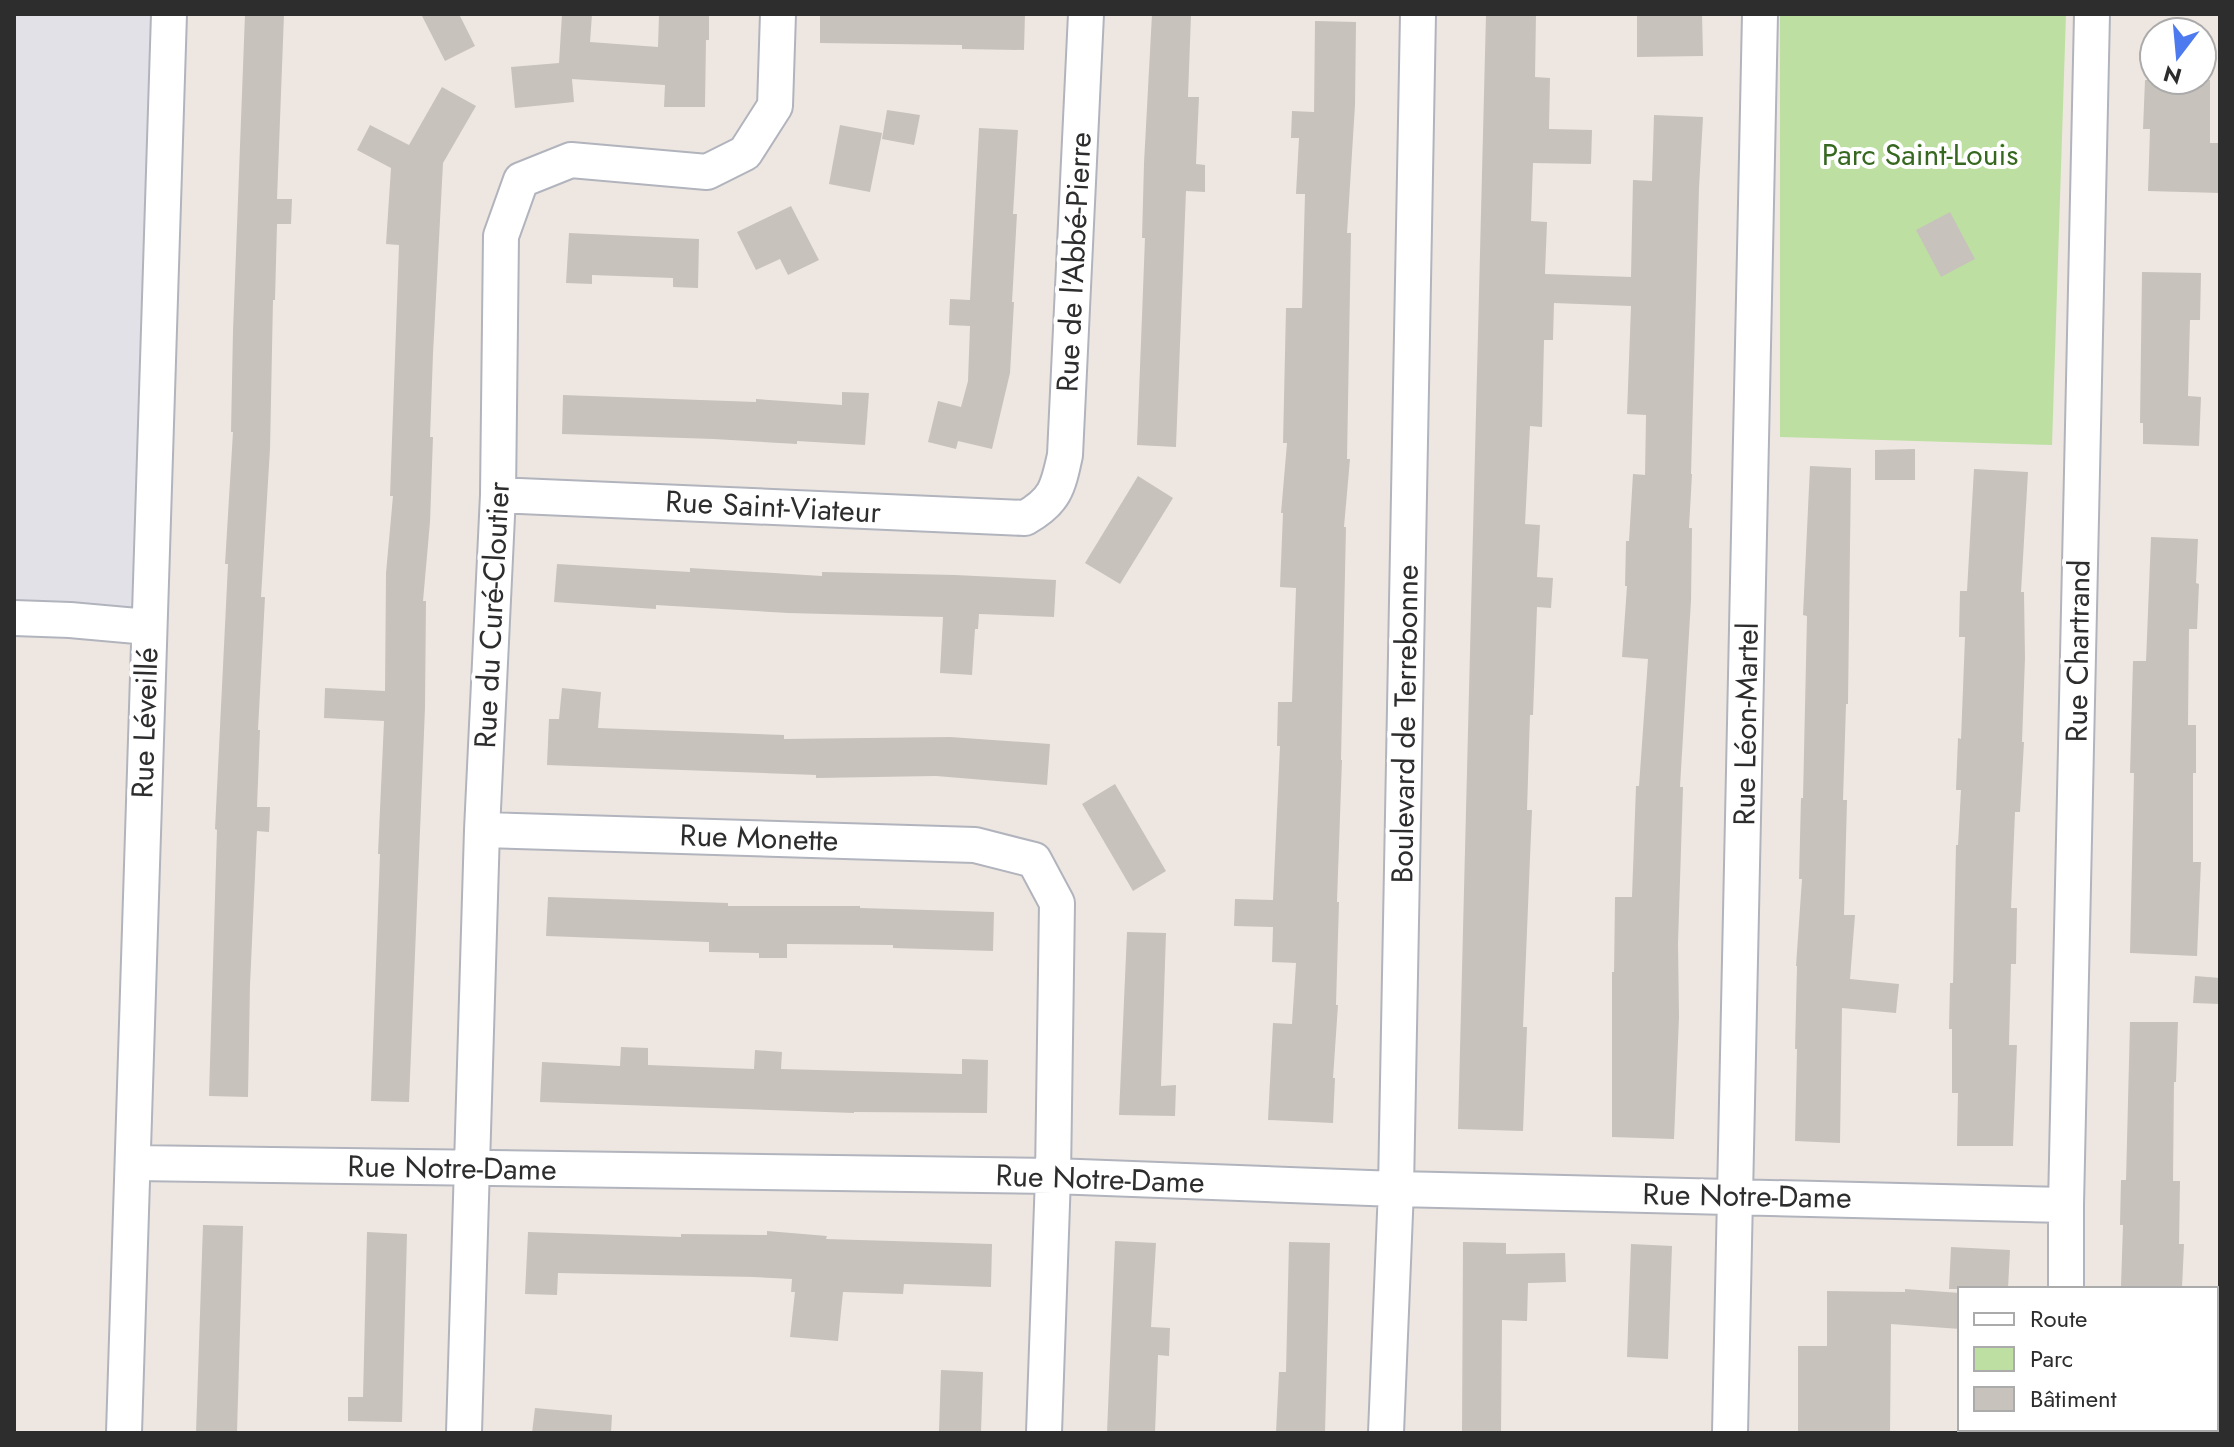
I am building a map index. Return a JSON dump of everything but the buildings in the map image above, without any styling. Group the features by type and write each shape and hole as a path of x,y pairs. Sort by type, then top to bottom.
{"street":[{"name":"Rue Léveillé","path":"124,1433 169,14"},
{"name":"Rue du Curé-Cloutier","path":"464,1433 482,830 498,495 501,236 521,180 571,160 707,172 745,153 775,106 778,14"},
{"name":"Rue de l'Abbé-Pierre","path":"1046,507 1060,482 1065,455 1086,14"},
{"name":"Boulevard de Terrebonne","path":"1386,1433 1396,1189 1418,14"},
{"name":"Rue Léon-Martel","path":"1730,1433 1760,14"},
{"name":"Rue Chartrand","path":"2066,1287 2092,14"},
{"name":"Rue Saint-Viateur","path":"498,495 1025,518 1046,507"},
{"path":"14,618 148,627"},
{"name":"Rue Monette","path":"482,830 975,845 1034,860 1057,903 1053,1176"},
{"name":"Rue Notre-Dame","path":"134,1163 1053,1176 1396,1189 2066,1205"},
{"path":"1044,1433 1053,1176"}],"shaded area":[{"path":"14,14 166,14 134,632 14,625"}],"green space":[{"name":"Parc Saint-Louis","path":"1780,14 2066,14 2052,445 1780,437"}]}
